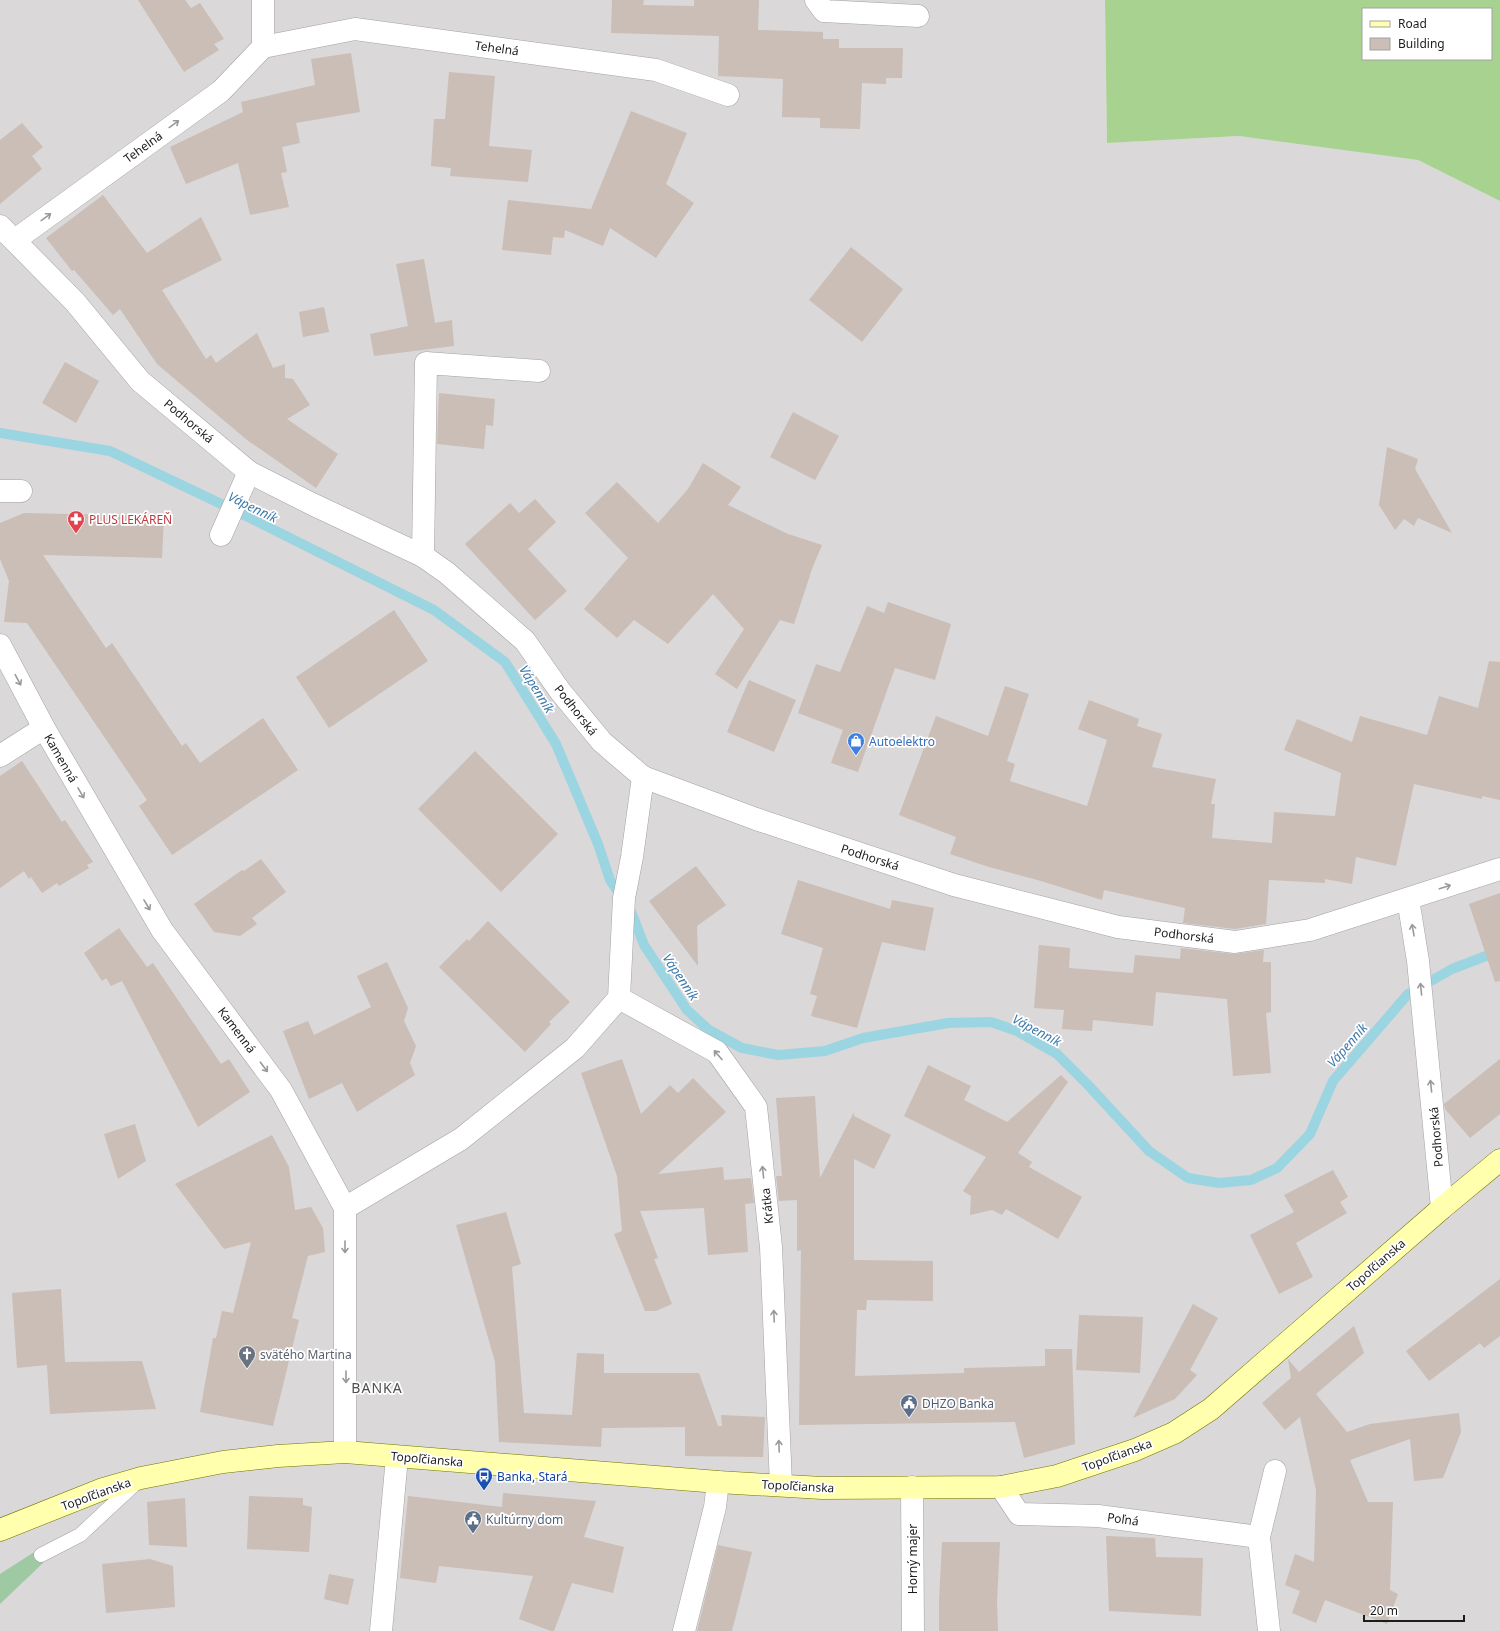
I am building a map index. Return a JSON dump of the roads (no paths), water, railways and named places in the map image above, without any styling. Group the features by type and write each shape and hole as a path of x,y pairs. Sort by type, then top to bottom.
{"main road":[{"name":"Topoľčianska","path":"0,1530 103,1488 141,1478 223,1462 278,1456 345,1452 718,1482 822,1488 1001,1487 1058,1476 1135,1450 1174,1433 1211,1409 1442,1208 1500,1160"}],"street":[{"path":"263,0 263,46"},
{"path":"816,0 824,11 918,16"},
{"name":"Tehelná","path":"7,233 221,91 263,46 355,29 656,70 728,95"},
{"name":"Podhorská","path":"7,233 75,302 140,381 249,472 312,504 423,556 447,573 525,641 560,691 602,742 643,777 756,819 954,885 1118,927 1235,942 1310,930 1500,869"},
{"path":"423,556 426,363 539,371"},
{"path":"221,535 249,472"},
{"name":"Kamenná","path":"0,645 44,728 162,930 281,1090 345,1208 345,1452"},
{"path":"0,756 44,728"},
{"path":"345,1208 461,1139 575,1048 619,998 624,898 632,857 643,777"},
{"name":"Podhorská","path":"1408,899 1418,961 1442,1208"},
{"name":"Krátka","path":"619,998 717,1052 756,1107 771,1247 781,1485"},
{"path":"381,1631 397,1456"},
{"path":"1269,1631 1258,1537 1275,1471"},
{"path":"684,1631 715,1507 718,1482"},
{"name":"Horný majer","path":"912,1487 913,1631"},
{"name":"Poľná","path":"1001,1487 1019,1514 1098,1516 1258,1537"}],"lane":[{"path":"41,1555 80,1535 141,1478"}],"waterway":[{"name":"Vápenník","path":"0,433 110,451 238,512 434,610 505,662 556,744 598,844 610,880 631,911 644,945 687,1010 709,1030 742,1048 778,1055 825,1051 863,1038 948,1023 991,1022 1017,1031 1057,1054 1149,1151 1188,1178 1219,1183 1251,1180 1277,1168 1310,1134 1333,1081 1408,994 1452,969 1500,952"}],"place":[{"name":"PLUS LEKÁREŇ","path":"76,534"},
{"name":"Autoelektro","path":"856,756"},
{"name":"svätého Martina","path":"247,1369"},
{"name":"DHZO Banka","path":"909,1418"},
{"name":"Banka, Stará","path":"484,1491"},
{"name":"Kultúrny dom","path":"473,1534"}],"district":[{"name":"BANKA","path":"377,1387"}]}
